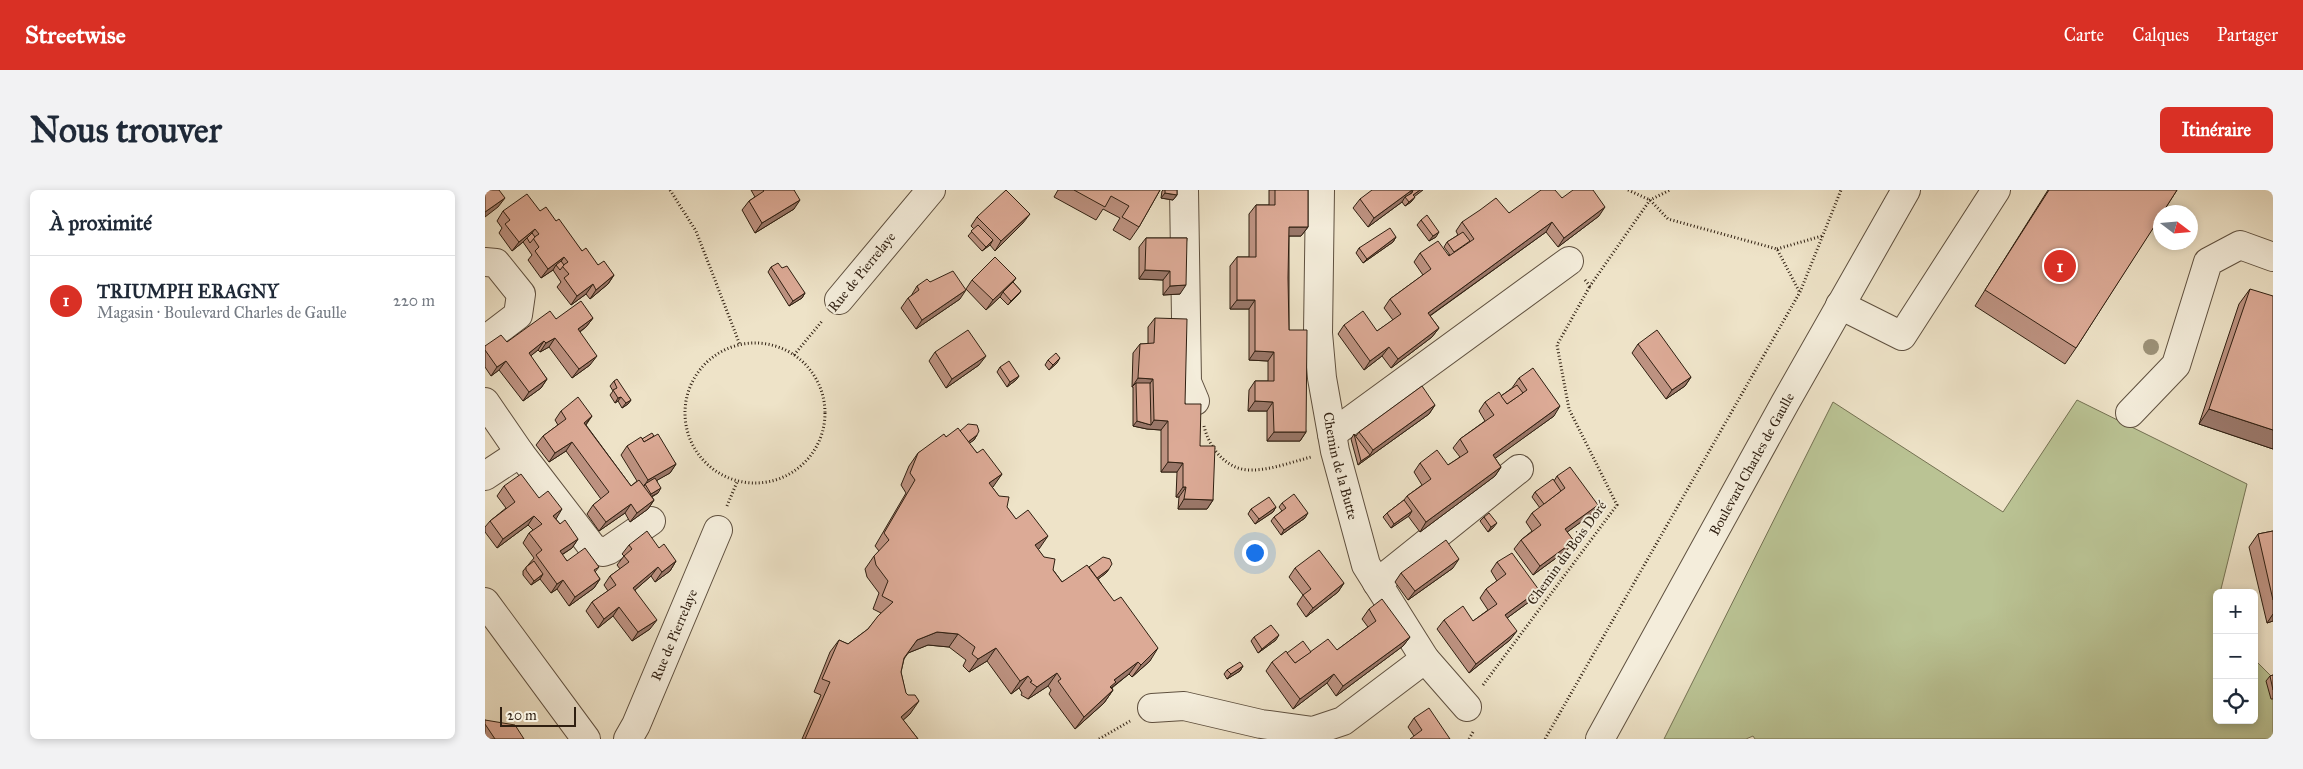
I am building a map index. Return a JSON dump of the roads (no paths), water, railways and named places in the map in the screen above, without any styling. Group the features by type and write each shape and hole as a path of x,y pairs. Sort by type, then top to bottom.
{"street":[{"name":"Rue de Pierrelaye","path":"839,300 931,190"},
{"path":"1184,190 1187,382 1195,401"},
{"name":"Chemin de la Butte","path":"1320,190 1319,333 1322,378 1334,443 1366,565 1425,659 1467,707"},
{"name":"Boulevard Charles de Gaulle","path":"1600,739 1840,305 1906,190"},
{"path":"1840,305 1902,336 1996,190"},
{"path":"2130,413 2176,365 2209,262 2240,245 2273,257"},
{"path":"1334,443 1569,261"},
{"path":"485,262 495,263 521,294 518,315 485,340"},
{"path":"485,402 519,453 593,548 603,552 609,550 651,521"},
{"path":"485,476 519,453"},
{"path":"1377,583 1519,469"},
{"name":"Rue de Pierrelaye","path":"628,739 636,725 718,530"},
{"path":"485,602 586,739"},
{"path":"1152,708 1184,706 1266,731 1312,735 1343,721 1425,659"}],"place":[{"name":"TRIUMPH ERAGNY","path":"2060,266"}]}
